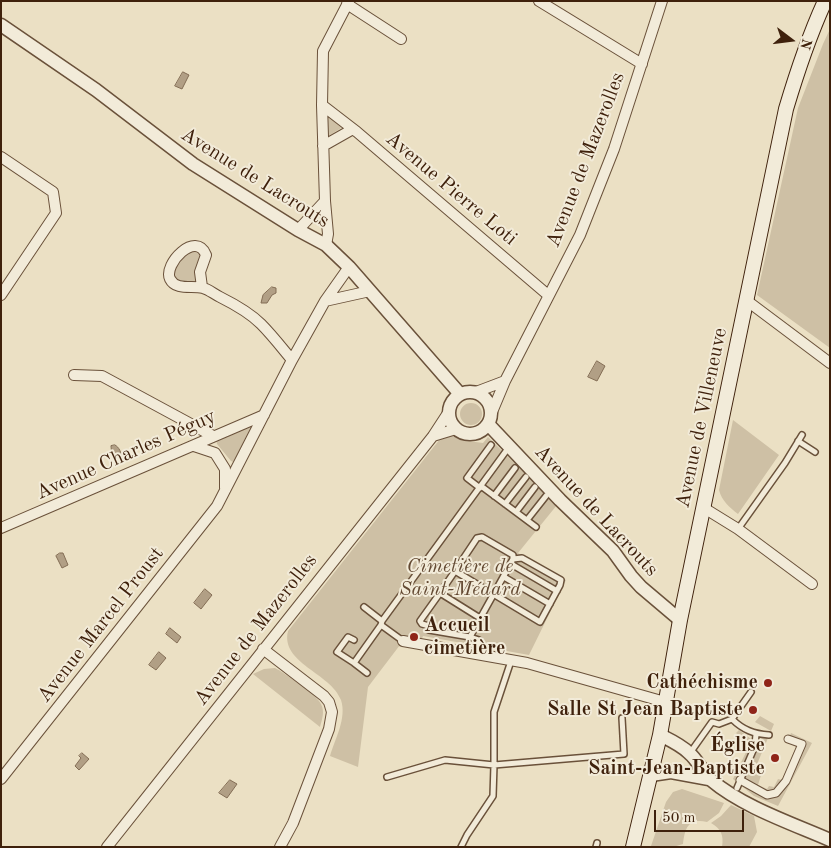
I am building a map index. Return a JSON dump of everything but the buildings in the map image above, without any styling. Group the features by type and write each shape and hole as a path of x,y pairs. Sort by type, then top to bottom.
{"main road":[{"name":"Avenue de Villeneuve","path":"633,847 660,735 680,620 786,109 808,40 826,1"}],"street":[{"path":"539,1 642,64"},
{"name":"Avenue de Mazerolles","path":"490,418 505,381 580,235 614,149 662,1"},
{"path":"326,245 328,234 322,105 324,51 348,3 401,39"},
{"name":"Avenue de Lacrouts","path":"1,25 96,90 193,164 298,230 326,245 349,267 460,394"},
{"name":"Avenue Pierre Loti","path":"322,105 353,129 548,295"},
{"path":"323,146 353,129"},
{"path":"1,157 53,192 56,213 1,295"},
{"path":"298,230 325,201"},
{"path":"202,287 200,272 206,255 205,251 193,246 186,248 175,258 170,271 169,277 174,284 202,287 235,305 260,323 292,360"},
{"name":"Avenue Marcel Proust","path":"1,780 217,506 292,360 325,301 349,267"},
{"path":"325,301 370,291"},
{"path":"746,300 830,363"},
{"path":"74,375 102,376 214,436"},
{"path":"476,392 505,381"},
{"path":"471,391 476,392 486,398 490,418 484,429 473,434 461,432 450,422 448,413 452,402 460,394 471,391"},
{"name":"Avenue de Mazerolles","path":"107,847 433,436 448,413"},
{"name":"Avenue Charles Péguy","path":"1,528 264,415"},
{"name":"Avenue de Lacrouts","path":"490,418 510,446 560,500 613,551 641,588 680,620"},
{"path":"433,436 456,429"},
{"path":"194,446 215,453 225,469 225,491"},
{"path":"704,508 738,529 812,584"},
{"path":"403,641 527,663 665,702"},
{"path":"263,649 324,696 329,702 332,712 330,730 293,823 280,847"},
{"path":"660,735 690,753 709,779 732,795 826,842"},
{"path":"740,780 767,795 776,794 786,781 802,744 788,739"},
{"path":"650,775 671,772 709,779"}],"lane":[{"path":"738,529 802,435"},
{"path":"798,441 815,452"},
{"path":"491,445 467,478 536,527"},
{"path":"354,663 510,446"},
{"path":"494,496 515,468"},
{"path":"505,504 526,477"},
{"path":"516,512 535,486"},
{"path":"527,520 546,496"},
{"path":"470,637 512,562 513,555 482,537 477,538 420,621 422,624 429,626 429,630 479,640 476,654"},
{"path":"455,571 540,622 561,580 522,558 512,562"},
{"path":"512,562 557,591"},
{"path":"504,577 550,604"},
{"path":"440,593 480,618"},
{"path":"364,607 403,641"},
{"path":"354,640 348,637 337,652 367,673"},
{"path":"461,847 466,835 493,796 494,712 512,660"},
{"path":"690,753 712,722 719,724 732,719 752,692"},
{"path":"387,777 444,760 494,765 624,754 622,718"},
{"path":"732,719 740,727 756,734 769,735"},
{"path":"737,788 755,746 756,734"}],"green space":[{"path":"830,29 830,348 757,295 798,108"},
{"path":"327,115 343,127 328,136"},
{"path":"194,248 201,252 198,283 179,282 173,279 176,264 186,253"},
{"path":"471,403 479,406 482,414 479,422 471,425 463,422 460,414 463,406"},
{"path":"733,420 779,455 738,514 726,504 719,490"},
{"path":"252,424 253,426 233,462 231,461 217,444 216,440"},
{"name":"Cimetière de Saint-Médard","path":"450,435 461,440 483,443 488,437 557,505 518,553 566,580 529,655 423,636 420,643 403,641 368,687 358,767 330,756 343,714 341,700 336,691 327,682 299,660 292,651 288,642 288,631 440,439"},
{"path":"275,668 300,684 318,700 323,710 320,727 253,674 264,669"},
{"path":"760,716 774,724 771,731 755,722"},
{"path":"739,730 755,742 768,738 755,769 762,772 758,785 767,789 769,786 774,787 778,779 782,780 796,747 787,742 791,733 812,743 778,806 754,796 733,779 750,744 736,733"},
{"path":"682,789 724,803 719,813 707,822 696,821 686,829 683,844 673,847 651,846 666,802 673,792"},
{"path":"731,805 754,816 757,832 749,847 722,847 723,839 721,833 711,823"}],"shaded area":[{"path":"183,72 189,75 182,89 175,86"},
{"path":"272,287 276,288 276,293 272,295 267,303 261,303 263,295"},
{"path":"597,361 605,366 597,381 588,377"},
{"path":"115,445 120,450 121,458 117,459 112,454 111,446"},
{"path":"63,553 68,565 62,568 56,556"},
{"path":"205,589 212,595 201,609 194,603"},
{"path":"170,628 181,637 177,643 166,634"},
{"path":"159,652 166,658 156,670 149,665"},
{"path":"82,753 89,759 79,770 75,766"},
{"path":"230,780 237,784 227,798 219,793"}],"place":[{"name":"Accueil cimetière","path":"414,637"},
{"name":"Cathéchisme","path":"768,683"},
{"name":"Salle St Jean Baptiste","path":"753,710"},
{"name":"Église Saint-Jean-Baptiste","path":"775,758"}]}
